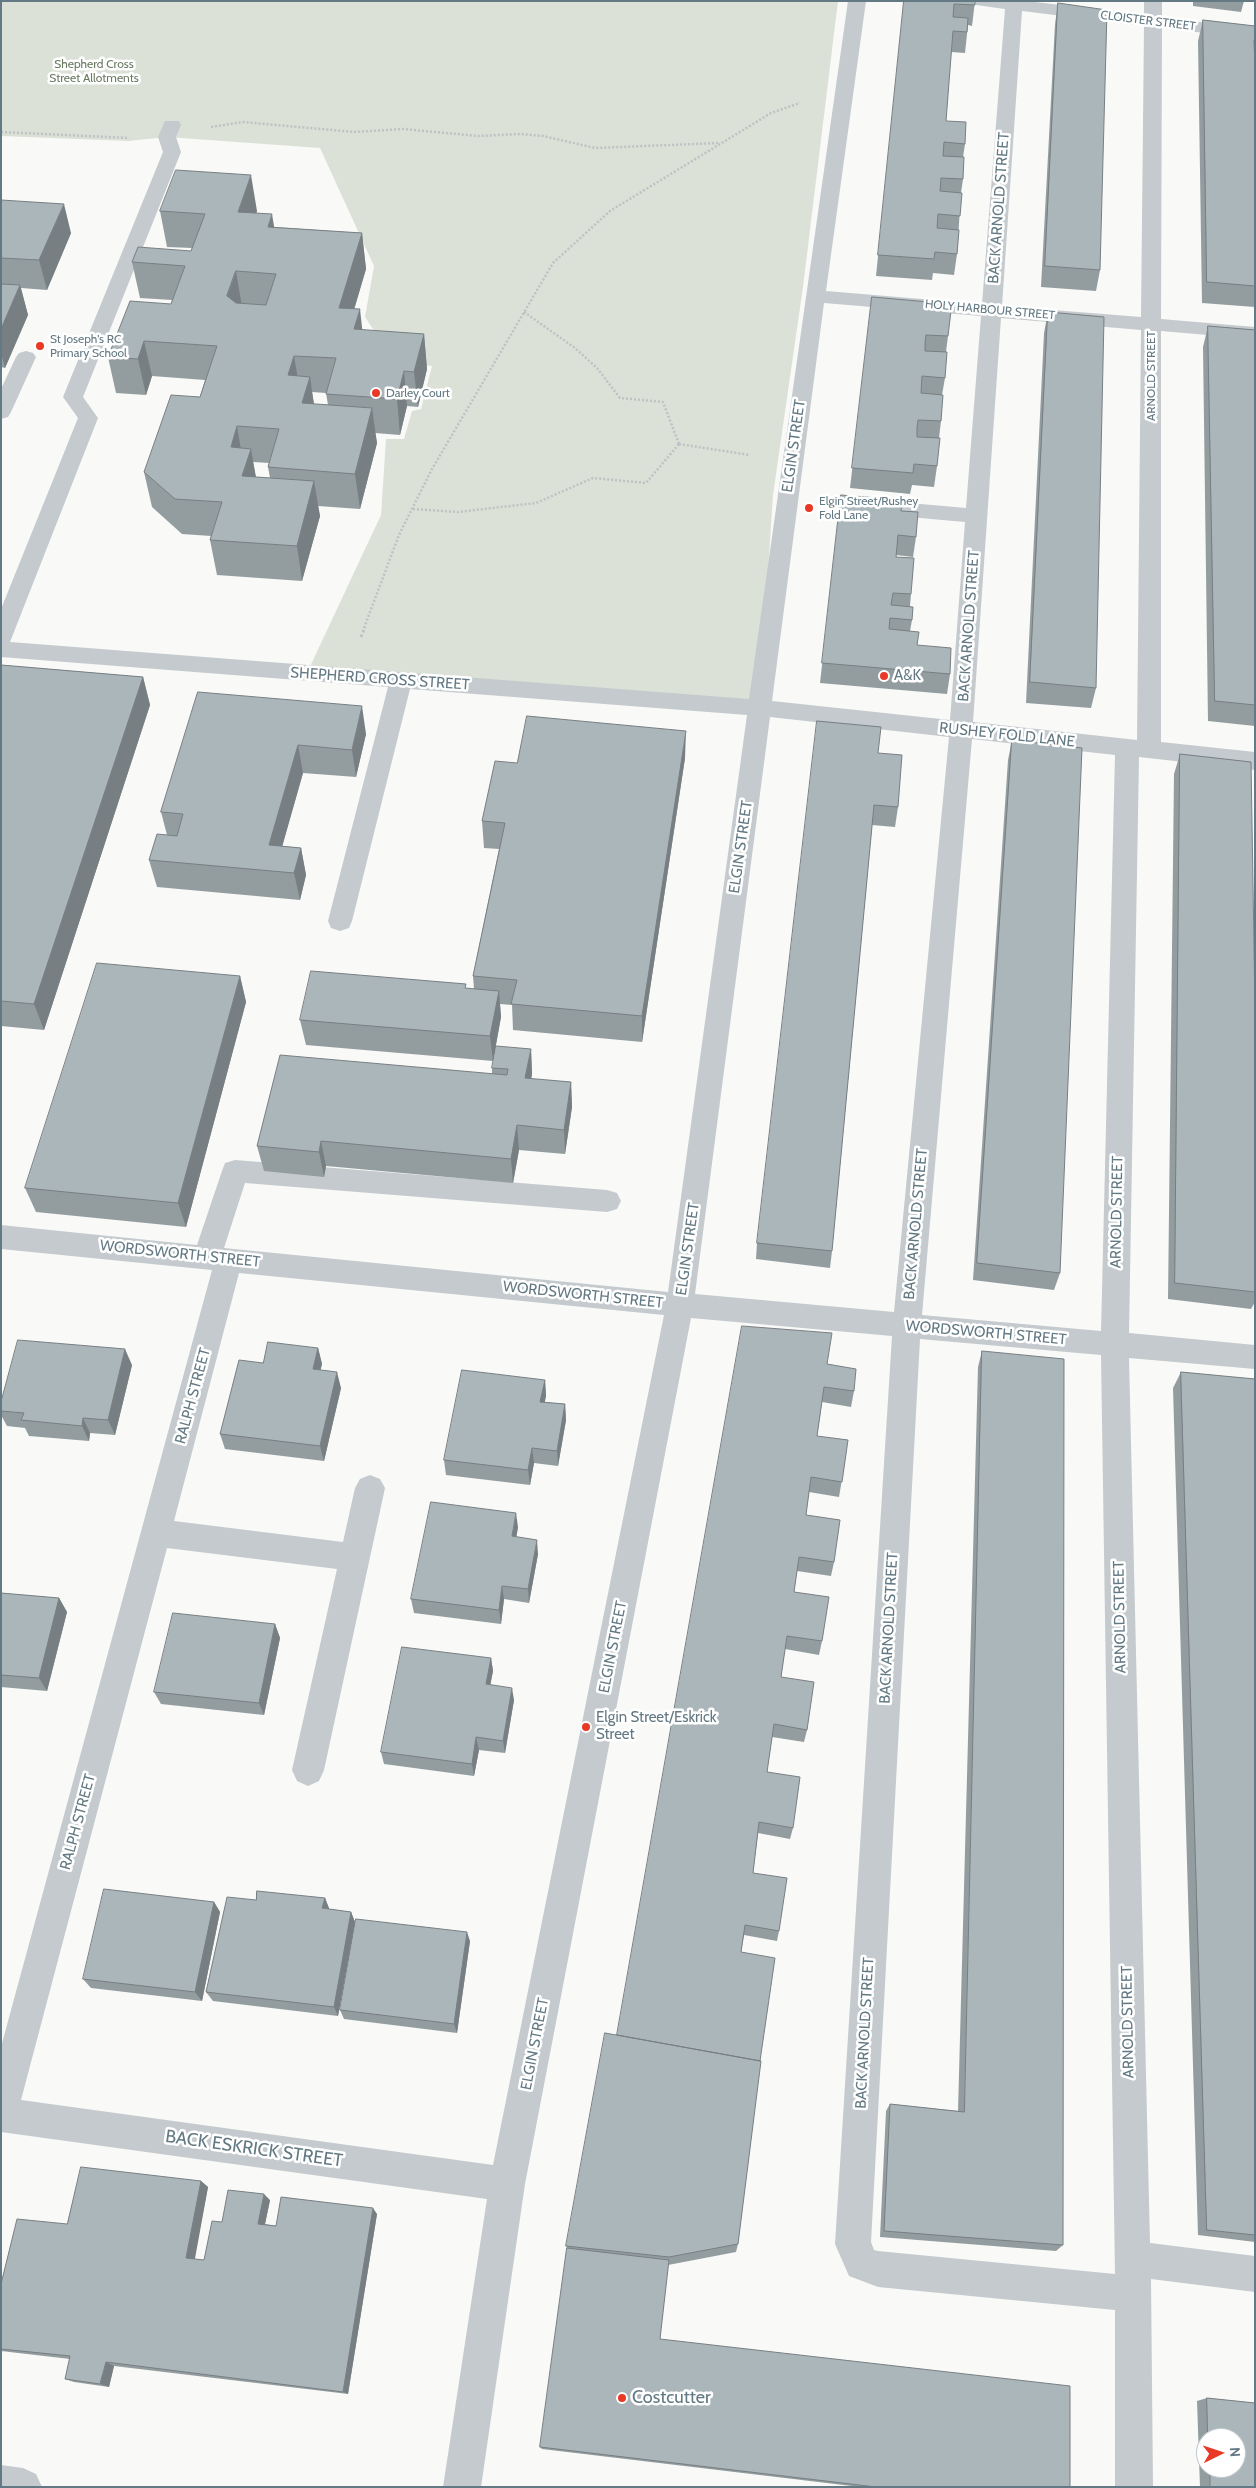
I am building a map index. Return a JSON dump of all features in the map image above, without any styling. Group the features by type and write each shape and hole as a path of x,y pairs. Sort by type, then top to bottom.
{"street":[{"name":"ELGIN STREET","path":"462,2487 507,2184 680,1305 792,461 856,1"},
{"name":"CLOISTER STREET","path":"982,1 1153,11 1255,34"},
{"name":"BACK ARNOLD STREET","path":"1014,3 961,731 907,1326 853,2244 862,2263 878,2269 1133,2294"},
{"name":"ARNOLD STREET","path":"1134,2487 1133,2294 1115,1344 1138,749 1151,324 1153,11"},
{"path":"1,638 88,418 86,412 74,402 72,397 172,152 167,137 172,125"},
{"name":"HOLY HARBOUR STREET","path":"815,296 1255,333"},
{"path":"1,412 26,357"},
{"path":"848,504 978,516"},
{"name":"SHEPHERD CROSS STREET","path":"1,649 759,708"},
{"path":"340,921 401,680"},
{"name":"RUSHEY FOLD LANE","path":"759,708 961,731 1255,760"},
{"name":"RALPH STREET","path":"2,2106 157,1533 218,1258 235,1171 607,1201"},
{"name":"WORDSWORTH STREET","path":"1,1237 680,1305 1255,1357"},
{"path":"308,1770 370,1488"},
{"path":"157,1533 354,1557"},
{"name":"BACK ESKRICK STREET","path":"2,2106 507,2184"},
{"path":"1132,2259 1255,2274"},
{"path":"1,2484 23,2487"}],"path":[{"path":"346,676 399,535 432,469 553,263 610,210 770,113 813,98 843,100"},
{"path":"1,132 138,138 172,152 179,142 197,131 243,122 354,132 403,129 478,136 521,134 543,136 595,148 720,143"},
{"path":"524,312 590,361 620,398 663,402 679,444"},
{"path":"679,444 792,461"},
{"path":"413,509 458,512 536,503 593,478 646,483 679,444"}],"green space":[{"name":"Shepherd Cross Street Allotments","path":"1,1 838,1 803,287 773,495 759,708 307,673 381,515 386,439 404,439 412,411 421,409 432,366 395,362 365,317 374,266 320,148 167,137 128,141 1,136"}],"building":[{"path":"904,1 975,1 975,5 954,4 953,17 968,18 967,32 953,31 946,121 966,122 965,144 944,142 943,156 964,157 963,179 941,178 940,191 962,193 960,216 938,214 937,228 959,230 957,254 935,252 934,259 878,255"},
{"path":"1058,3 1107,10 1100,270 1045,266"},
{"path":"1203,20 1255,26 1255,286 1207,282"},
{"name":"Darley Court","path":"176,170 251,175 238,212 272,214 268,227 362,233 339,308 360,309 354,329 424,334 414,372 404,371 397,399 326,394 336,358 294,356 288,375 310,377 302,403 372,408 355,474 268,467 279,429 237,426 231,447 251,449 242,476 314,481 297,546 210,540 222,502 175,499 144,472 171,395 200,397 217,346 144,341 138,359 108,357 130,301 171,304 185,266 132,262 138,247 191,251 205,214 160,211","holes":["236,271 276,274 266,305 236,303 227,296"]},
{"path":"1,200 64,204 39,260 1,258"},
{"path":"1,284 20,285 1,329"},
{"path":"872,297 929,302 929,310 951,311 948,336 926,335 925,343 925,351 947,352 945,378 922,376 921,393 943,395 941,421 918,420 917,428 917,437 940,438 937,466 914,464 913,473 852,468"},
{"path":"1048,312 1104,317 1096,688 1030,682"},
{"path":"1208,326 1255,330 1255,705 1215,701"},
{"path":"841,495 902,500 901,511 918,512 916,537 898,535 896,557 914,558 911,594 893,593 891,605 913,607 912,620 890,618 889,629 919,632 917,645 951,648 950,674 822,663"},
{"path":"1,665 143,677 34,1004 1,1001"},
{"path":"198,692 362,706 352,750 298,745 269,845 301,848 294,873 149,860 157,834 177,836 183,814 161,812"},
{"path":"527,716 686,731 642,1016 511,1004 517,980 473,976 505,823 482,821 495,761 517,763"},
{"path":"817,721 881,727 878,753 902,755 898,807 874,805 832,1251 757,1243"},
{"path":"1012,740 1082,748 1060,1273 977,1263"},
{"path":"1180,754 1251,762 1255,1008 1255,1292 1175,1283"},
{"path":"97,963 240,976 178,1203 25,1188"},
{"path":"311,971 466,984 465,988 499,991 490,1036 300,1020"},
{"path":"496,1046 531,1049 525,1078 571,1082 564,1130 517,1125 511,1159 321,1141 319,1152 257,1146 280,1055 507,1075 508,1069 492,1068"},
{"path":"742,1326 832,1333 827,1364 856,1369 854,1391 824,1387 817,1436 848,1440 842,1482 811,1477 806,1515 840,1520 834,1562 799,1557 794,1592 829,1597 822,1641 787,1636 781,1677 814,1682 807,1730 774,1724 767,1772 800,1777 793,1828 759,1822 753,1873 787,1878 779,1931 745,1925 741,1952 775,1958 760,2061 617,2035"},
{"path":"18,1340 125,1349 108,1420 83,1418 82,1426 21,1420 24,1413 1,1411 1,1402"},
{"path":"268,1342 318,1348 313,1369 337,1372 320,1446 220,1434 239,1360 263,1363"},
{"path":"982,1351 1064,1359 1063,2245 884,2231 890,2104 964,2112"},
{"path":"462,1370 545,1380 540,1402 565,1404 557,1451 532,1448 528,1470 444,1460"},
{"path":"1181,1372 1255,1379 1255,2235 1207,2230"},
{"path":"431,1502 516,1513 512,1536 537,1540 528,1589 502,1586 499,1610 411,1599"},
{"path":"1,1593 59,1598 39,1678 1,1675"},
{"path":"173,1613 275,1624 259,1703 154,1692"},
{"path":"402,1647 491,1658 486,1684 512,1688 503,1741 476,1737 472,1764 381,1752"},
{"path":"104,1889 214,1902 195,1992 83,1979"},
{"path":"257,1891 325,1898 322,1908 351,1912 334,2007 206,1992 227,1897 256,1900"},
{"path":"356,1919 467,1932 454,2024 340,2010"},
{"path":"605,2033 761,2061 738,2244 669,2257 566,2246"},
{"path":"81,2167 201,2181 186,2258 204,2260 212,2221 222,2222 228,2190 264,2194 258,2224 276,2226 281,2197 373,2208 343,2392 106,2362 100,2384 65,2379 70,2356 1,2349 1,2284 17,2219 67,2224"},
{"path":"567,2248 669,2260 660,2339 1070,2386 1070,2487 876,2487 540,2447"},
{"path":"1207,2398 1255,2403 1255,2487 1210,2487 1210,2478 1246,2478 1246,2428 1208,2428"}],"place":[{"name":"St Joseph's RC Primary School","path":"40,346"},
{"name":"Darley Court","path":"376,393"},
{"name":"Elgin Street/Rushey Fold Lane","path":"809,508"},
{"name":"A&K","path":"884,676"},
{"name":"Elgin Street/Eskrick Street","path":"586,1727"},
{"name":"Costcutter","path":"622,2398"}]}
